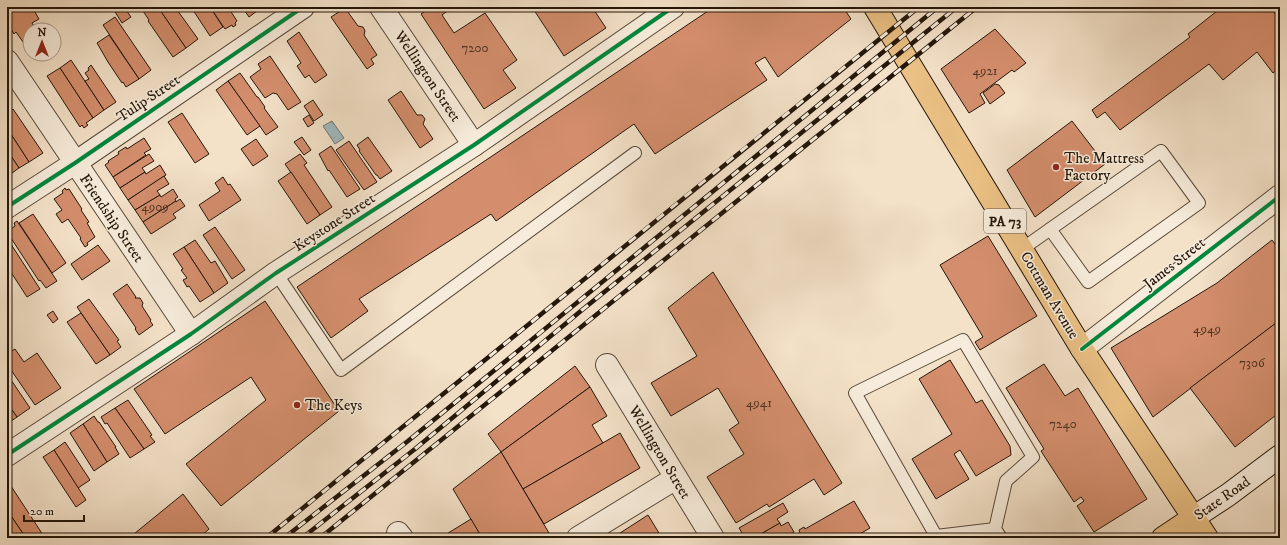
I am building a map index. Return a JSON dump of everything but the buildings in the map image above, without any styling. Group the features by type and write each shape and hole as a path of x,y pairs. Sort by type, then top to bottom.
{"main road":[{"name":"Cottman Avenue","path":"875,7 1082,349 1195,528 1207,538"},
{"name":"State Road","path":"1163,538 1195,528"}],"street":[{"name":"Tulip Street","path":"7,207 75,163 303,7"},
{"name":"Wellington Street","path":"381,7 474,145"},
{"name":"Keystone Street","path":"7,455 191,334 276,273 474,145 673,7"},
{"name":"Friendship Street","path":"7,61 191,334"},
{"name":"James Street","path":"1082,349 1280,196"},
{"name":"Wellington Street","path":"608,365 713,538"},
{"name":"State Road","path":"1195,528 1228,495 1280,456"},
{"path":"578,538 676,478"}],"lane":[{"path":"1022,250 1050,230 1161,151 1199,203 1088,282 1050,230"},
{"path":"276,273 341,370 635,153"},
{"path":"963,340 1033,457 1006,481 998,534 936,536 854,393 963,340"}],"water":[{"path":"332,121 344,138 335,144 323,126"}],"railway":[{"path":"266,538 919,7"},
{"path":"284,538 408,441 938,7"},
{"path":"302,538 415,449 582,310 957,7"},
{"path":"320,538 977,7"}],"cycle path":[{"path":"7,207 75,163 303,7"},
{"path":"7,455 191,334 276,273 474,145 673,7"},
{"path":"1082,349 1280,196"}],"place":[{"name":"The Mattress Factory","path":"1056,167"},
{"name":"The Keys","path":"297,405"}]}
